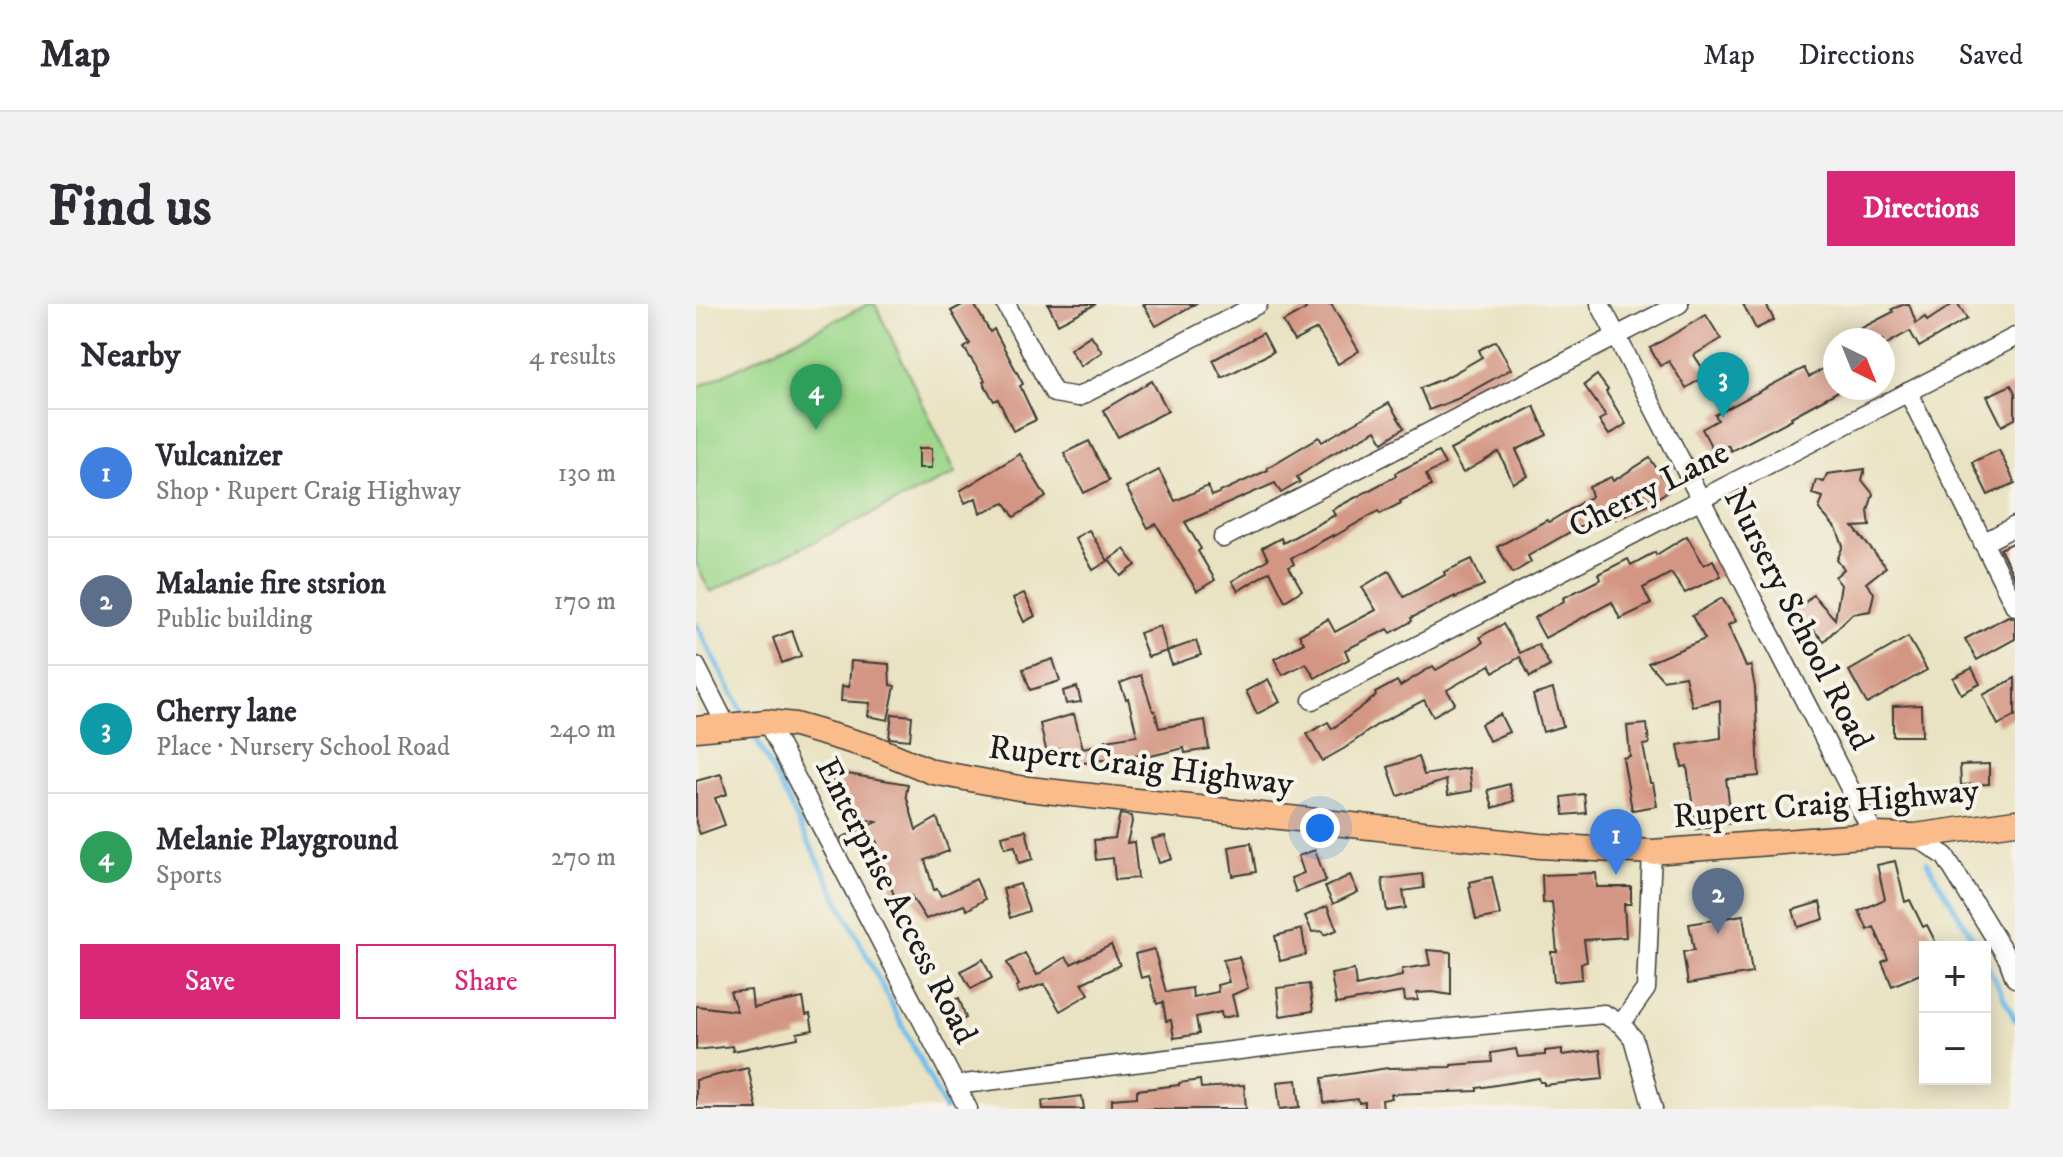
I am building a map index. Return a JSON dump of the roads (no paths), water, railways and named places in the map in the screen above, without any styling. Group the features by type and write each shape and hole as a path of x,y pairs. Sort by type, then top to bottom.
{"main road":[{"name":"Rupert Craig Highway","path":"696,729 767,722 795,725 875,748 933,772 1019,788 1540,846 1652,852 1874,835 1915,836 2015,822"}],"street":[{"path":"1006,304 1054,393 1078,397 1258,304"},
{"name":"Nursery School Road","path":"1600,304 1874,835"},
{"path":"1223,538 1679,304"},
{"name":"Cherry Lane","path":"1312,700 2015,337"},
{"path":"1908,392 2015,606"},
{"path":"1983,543 2015,526"},
{"path":"696,666 726,725"},
{"name":"Enterprise Access Road","path":"767,722 968,1109"},
{"path":"1915,836 1945,856 2011,959 2015,978"},
{"path":"1621,1024 1646,989 1652,852"},
{"path":"956,1085 1344,1037 1604,1014 1621,1024 1633,1038 1653,1109"}],"waterway":[{"path":"696,624 744,715"},
{"path":"752,731 945,1109"},
{"path":"1927,862 1974,941"},
{"path":"1991,972 2015,1020"}],"place":[{"name":"Cherry lane","path":"1723,418"},
{"name":"Melanie Playground","path":"816,430"},
{"name":"Vulcanizer","path":"1616,875"},
{"name":"Malanie fire stsrion","path":"1718,934"}]}
